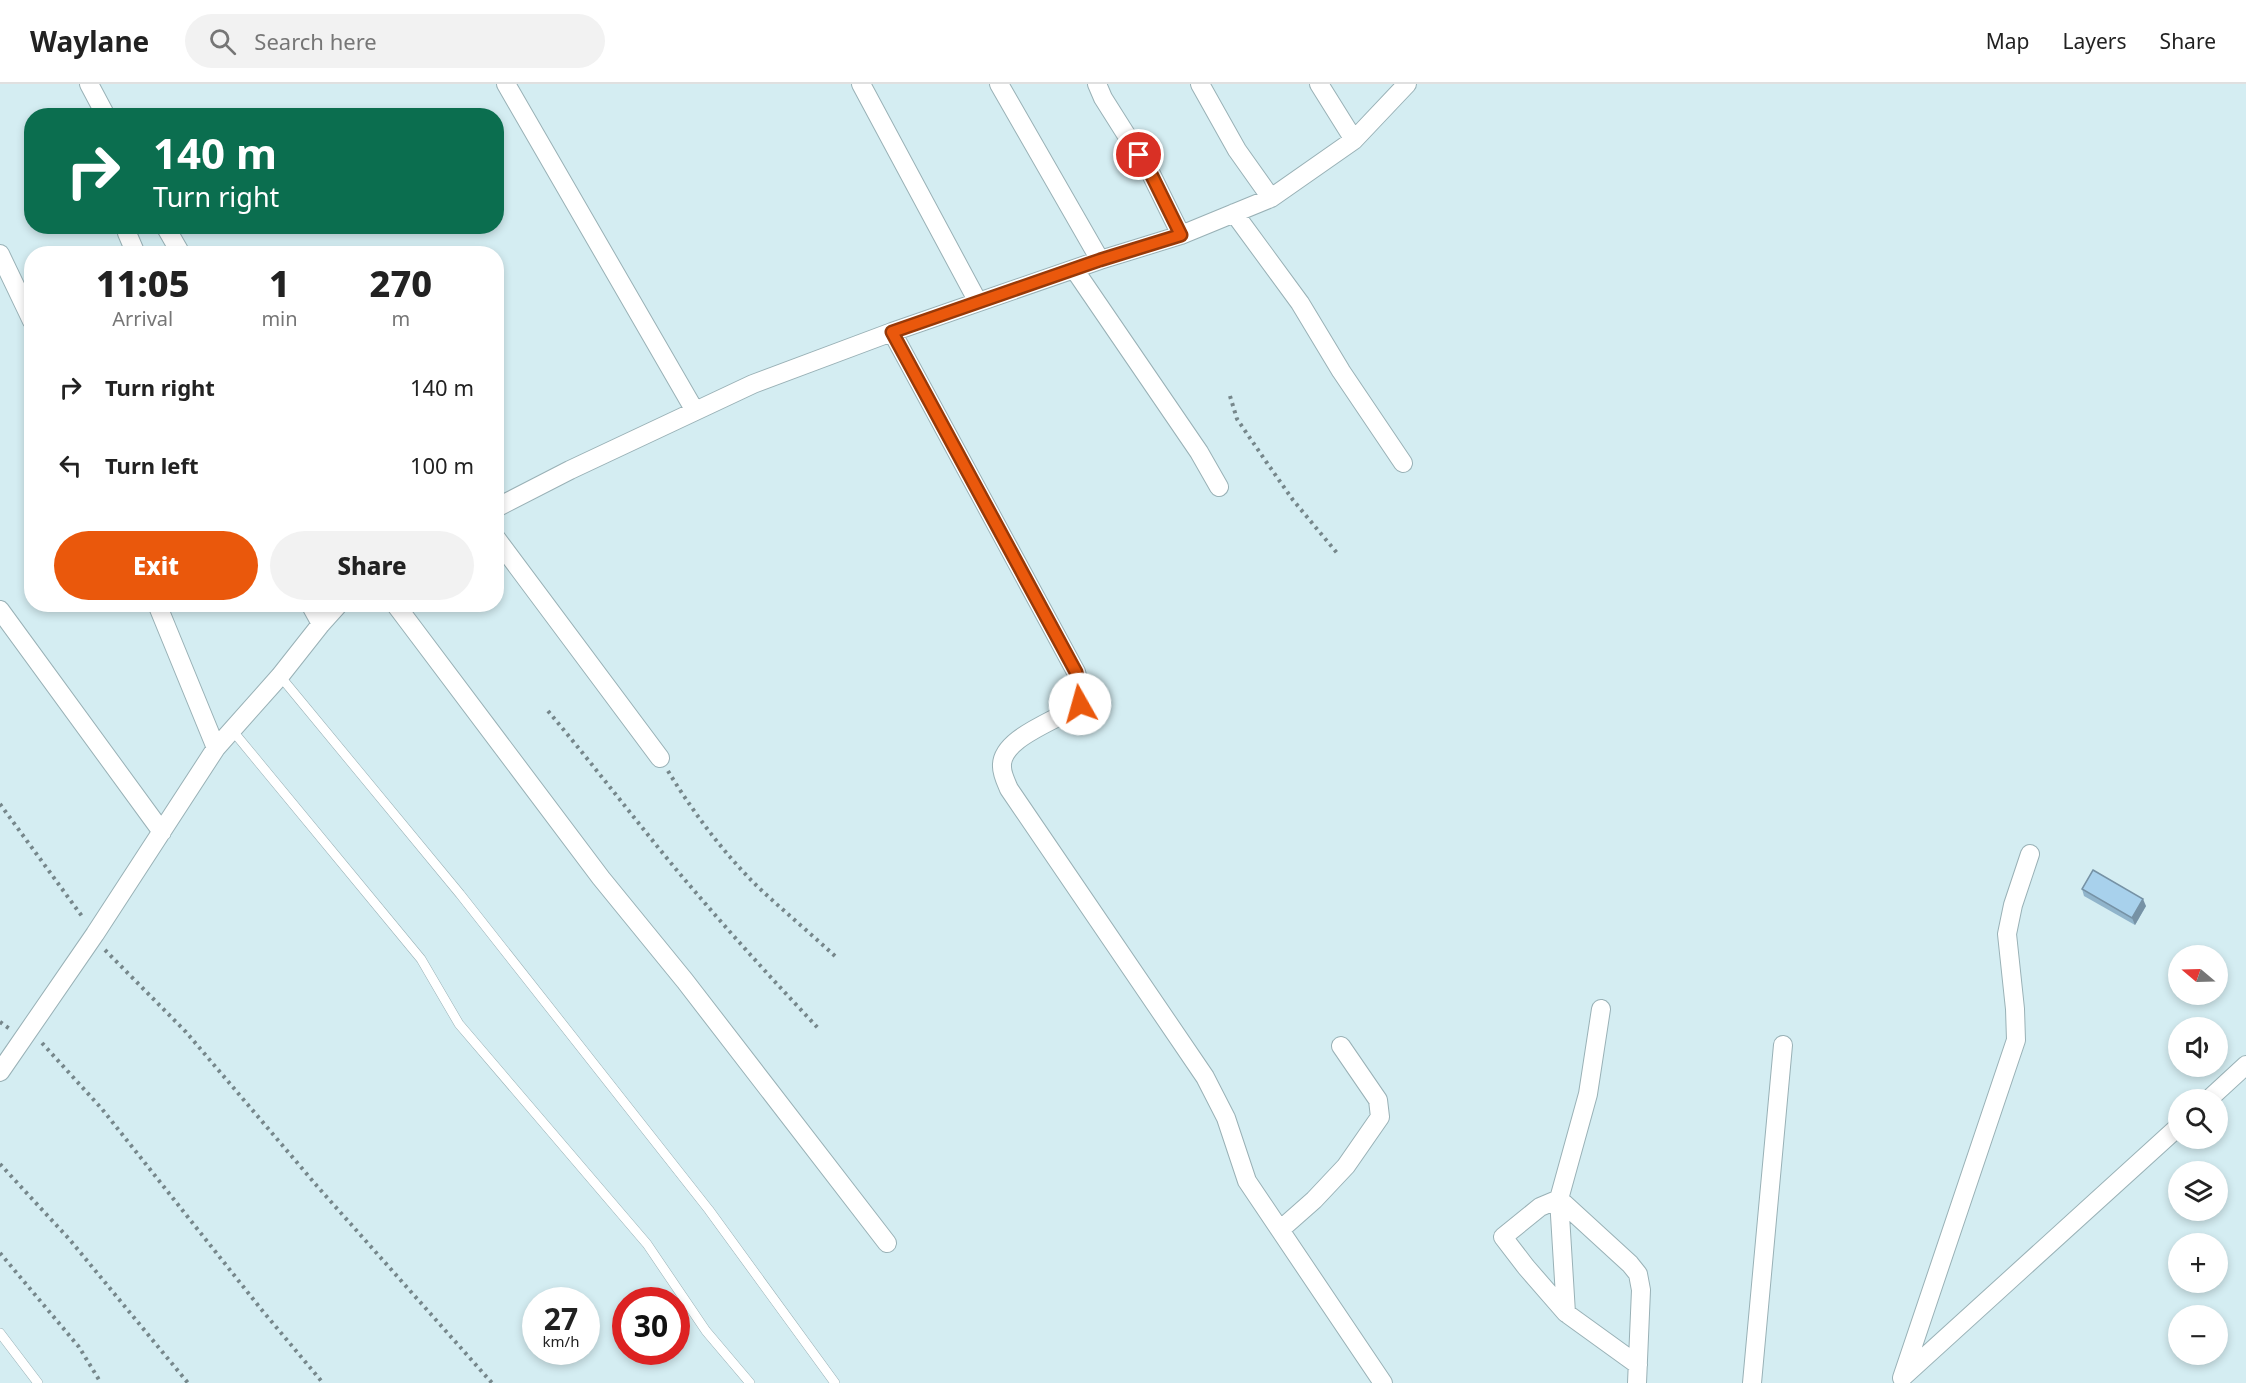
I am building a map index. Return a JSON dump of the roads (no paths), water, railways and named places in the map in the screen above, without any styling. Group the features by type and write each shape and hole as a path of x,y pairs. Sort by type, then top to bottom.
{"street":[{"path":"89,84 102,108"},
{"path":"506,84 695,411"},
{"path":"861,84 978,303"},
{"path":"999,84 1100,260"},
{"path":"1097,84 1102,98 1151,174 1181,235"},
{"path":"1200,84 1237,150 1271,198"},
{"path":"1319,84 1354,140"},
{"path":"504,504 570,470 753,384 892,332 1100,260 1181,235 1271,198 1354,140 1407,84"},
{"path":"1234,213 1300,303 1341,371 1403,463"},
{"path":"0,254 24,304"},
{"path":"1074,269 1199,452 1219,487"},
{"path":"892,332 1076,672 1081,692 1080,704 1071,712 1011,744 1003,755 1004,778 1009,789 1205,1077 1226,1118 1246,1181 1383,1383"},
{"path":"504,549 660,758"},
{"path":"0,610 162,832"},
{"path":"160,612 216,748"},
{"path":"314,612 321,624"},
{"path":"0,1072 95,934 216,748 280,676 332,612"},
{"path":"401,612 601,878 685,981 887,1243"},
{"path":"1899,1380 2016,1040 2007,934 2013,905 2030,854"},
{"path":"1566,1313 1559,1199 1588,1094 1601,1009"},
{"path":"1752,1383 1783,1044"},
{"path":"1280,1230 1314,1200 1346,1166 1380,1117 1378,1100 1341,1046"},
{"path":"2220,1089 2246,1065"},
{"path":"1899,1380 2168,1136"},
{"path":"1559,1199 1540,1207 1503,1237 1566,1313 1638,1374"},
{"path":"1559,1199 1638,1274 1641,1290 1638,1374"}],"lane":[{"path":"280,676 460,894 709,1210 835,1383"},
{"path":"232,730 421,959 459,1024 647,1244 706,1330 750,1383"},
{"path":"0,1334 38,1383"}]}
